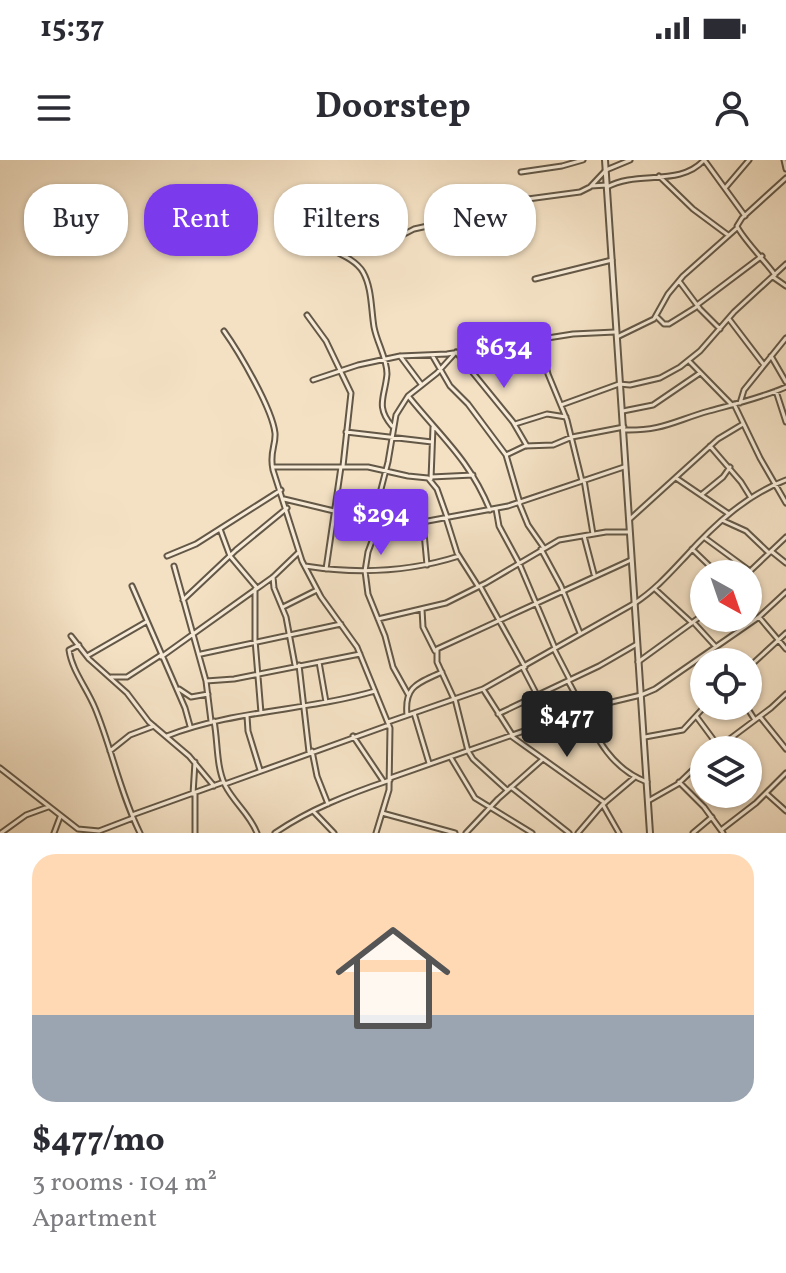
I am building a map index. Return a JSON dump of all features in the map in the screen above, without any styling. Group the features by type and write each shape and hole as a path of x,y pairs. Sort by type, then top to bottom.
{"street":[{"path":"521,172 580,160"},
{"path":"605,160 648,832"},
{"path":"393,427 386,419 382,405 387,375 385,359 374,329 370,292 364,273 356,263 328,248 387,243 414,229 455,220 496,200 513,201 580,192 590,187 606,170 630,160"},
{"path":"590,187 607,186 627,179 682,175 704,160 745,216"},
{"path":"725,189 749,160"},
{"path":"784,160 786,169"},
{"path":"659,176 693,209 728,235"},
{"path":"313,380 400,356 456,352 573,334 617,335 649,323 657,316 679,281 786,178"},
{"path":"737,228 762,256 774,276 786,286"},
{"path":"657,316 667,324 697,306 762,256"},
{"path":"535,279 612,260"},
{"path":"561,405 619,384 630,385 660,378 689,361 786,264"},
{"path":"679,281 697,306 720,329"},
{"path":"307,315 326,341 351,393 326,569"},
{"path":"729,319 764,365"},
{"path":"224,331 263,401 275,435 269,455 299,552 317,590 360,654 388,724 390,779 376,833"},
{"path":"735,404 786,338"},
{"path":"540,339 548,374 572,437 593,534"},
{"path":"407,715 408,694 393,667 368,594 365,571 379,514 393,427 400,406 456,352"},
{"path":"456,352 514,424 527,446"},
{"path":"432,355 450,386 468,404 506,455 528,525 563,590 580,634"},
{"path":"400,356 421,384"},
{"path":"506,455 527,446 553,445 572,437 624,429 661,428 776,391 786,384 771,356"},
{"path":"689,361 735,404 786,503"},
{"path":"622,411 653,405 700,373"},
{"path":"776,391 786,422"},
{"path":"408,396 463,458 490,510"},
{"path":"514,424 547,414 566,417"},
{"path":"629,519 710,446 743,424"},
{"path":"433,425 431,478 459,556 480,587 524,667 548,722"},
{"path":"346,432 432,442"},
{"path":"710,446 730,467 751,498"},
{"path":"272,467 386,470 431,478 473,475"},
{"path":"374,535 519,503 626,467"},
{"path":"701,495 730,467"},
{"path":"676,478 729,514"},
{"path":"1,771 81,831 99,831 132,816 483,689 635,603 655,589 729,514 751,498 786,480"},
{"path":"167,556 220,529 281,490"},
{"path":"284,499 349,513 379,514"},
{"path":"183,600 287,508"},
{"path":"496,509 499,526 519,563 583,710 606,753 635,777 647,782"},
{"path":"722,520 739,526 786,563"},
{"path":"423,522 427,565"},
{"path":"220,529 230,556 256,588 255,642 261,714"},
{"path":"378,619 446,603 480,587 559,540 629,532"},
{"path":"584,536 594,575"},
{"path":"704,537 734,560"},
{"path":"762,560 786,537"},
{"path":"692,549 703,560"},
{"path":"110,677 127,677 194,635 273,577 299,552"},
{"path":"305,566 365,571 427,565 459,556"},
{"path":"435,651 632,559"},
{"path":"174,566 206,681 225,783 250,816 257,833"},
{"path":"273,577 297,666 311,752 328,804"},
{"path":"132,586 191,727"},
{"path":"655,589 690,620"},
{"path":"283,607 317,590"},
{"path":"762,614 784,593 786,601"},
{"path":"422,609 423,627 455,699 468,751 473,759 569,833"},
{"path":"762,620 786,649"},
{"path":"87,657 146,622"},
{"path":"199,655 341,624"},
{"path":"638,662 690,625"},
{"path":"702,632 716,647 738,632"},
{"path":"762,654 786,633"},
{"path":"71,636 87,657 110,677 154,726 195,762 214,786"},
{"path":"498,714 638,644"},
{"path":"79,645 69,650 72,663 93,702 140,833"},
{"path":"206,681 360,654"},
{"path":"319,662 326,702"},
{"path":"275,833 328,804 429,764 583,710 641,695 690,666"},
{"path":"408,694 417,684 442,672"},
{"path":"176,687 191,697 208,694"},
{"path":"483,689 512,736 604,804 619,833"},
{"path":"167,736 212,722 304,707 375,691"},
{"path":"762,715 786,694"},
{"path":"781,699 786,703"},
{"path":"414,713 429,764"},
{"path":"247,716 248,731 260,771"},
{"path":"644,737 676,733 691,720"},
{"path":"733,736 755,720"},
{"path":"760,720 786,749"},
{"path":"109,751 130,735 154,726"},
{"path":"353,736 384,782"},
{"path":"451,758 470,793 489,809 532,833"},
{"path":"466,833 543,759"},
{"path":"195,762 195,833"},
{"path":"648,801 690,772"},
{"path":"679,782 691,792 722,832 786,773"},
{"path":"578,833 604,804 635,777"},
{"path":"766,793 786,811"},
{"path":"1,833 8,831 26,815 48,807"},
{"path":"313,811 334,833"},
{"path":"382,813 455,833"},
{"path":"54,833 60,817"},
{"path":"693,833 712,817"}]}
